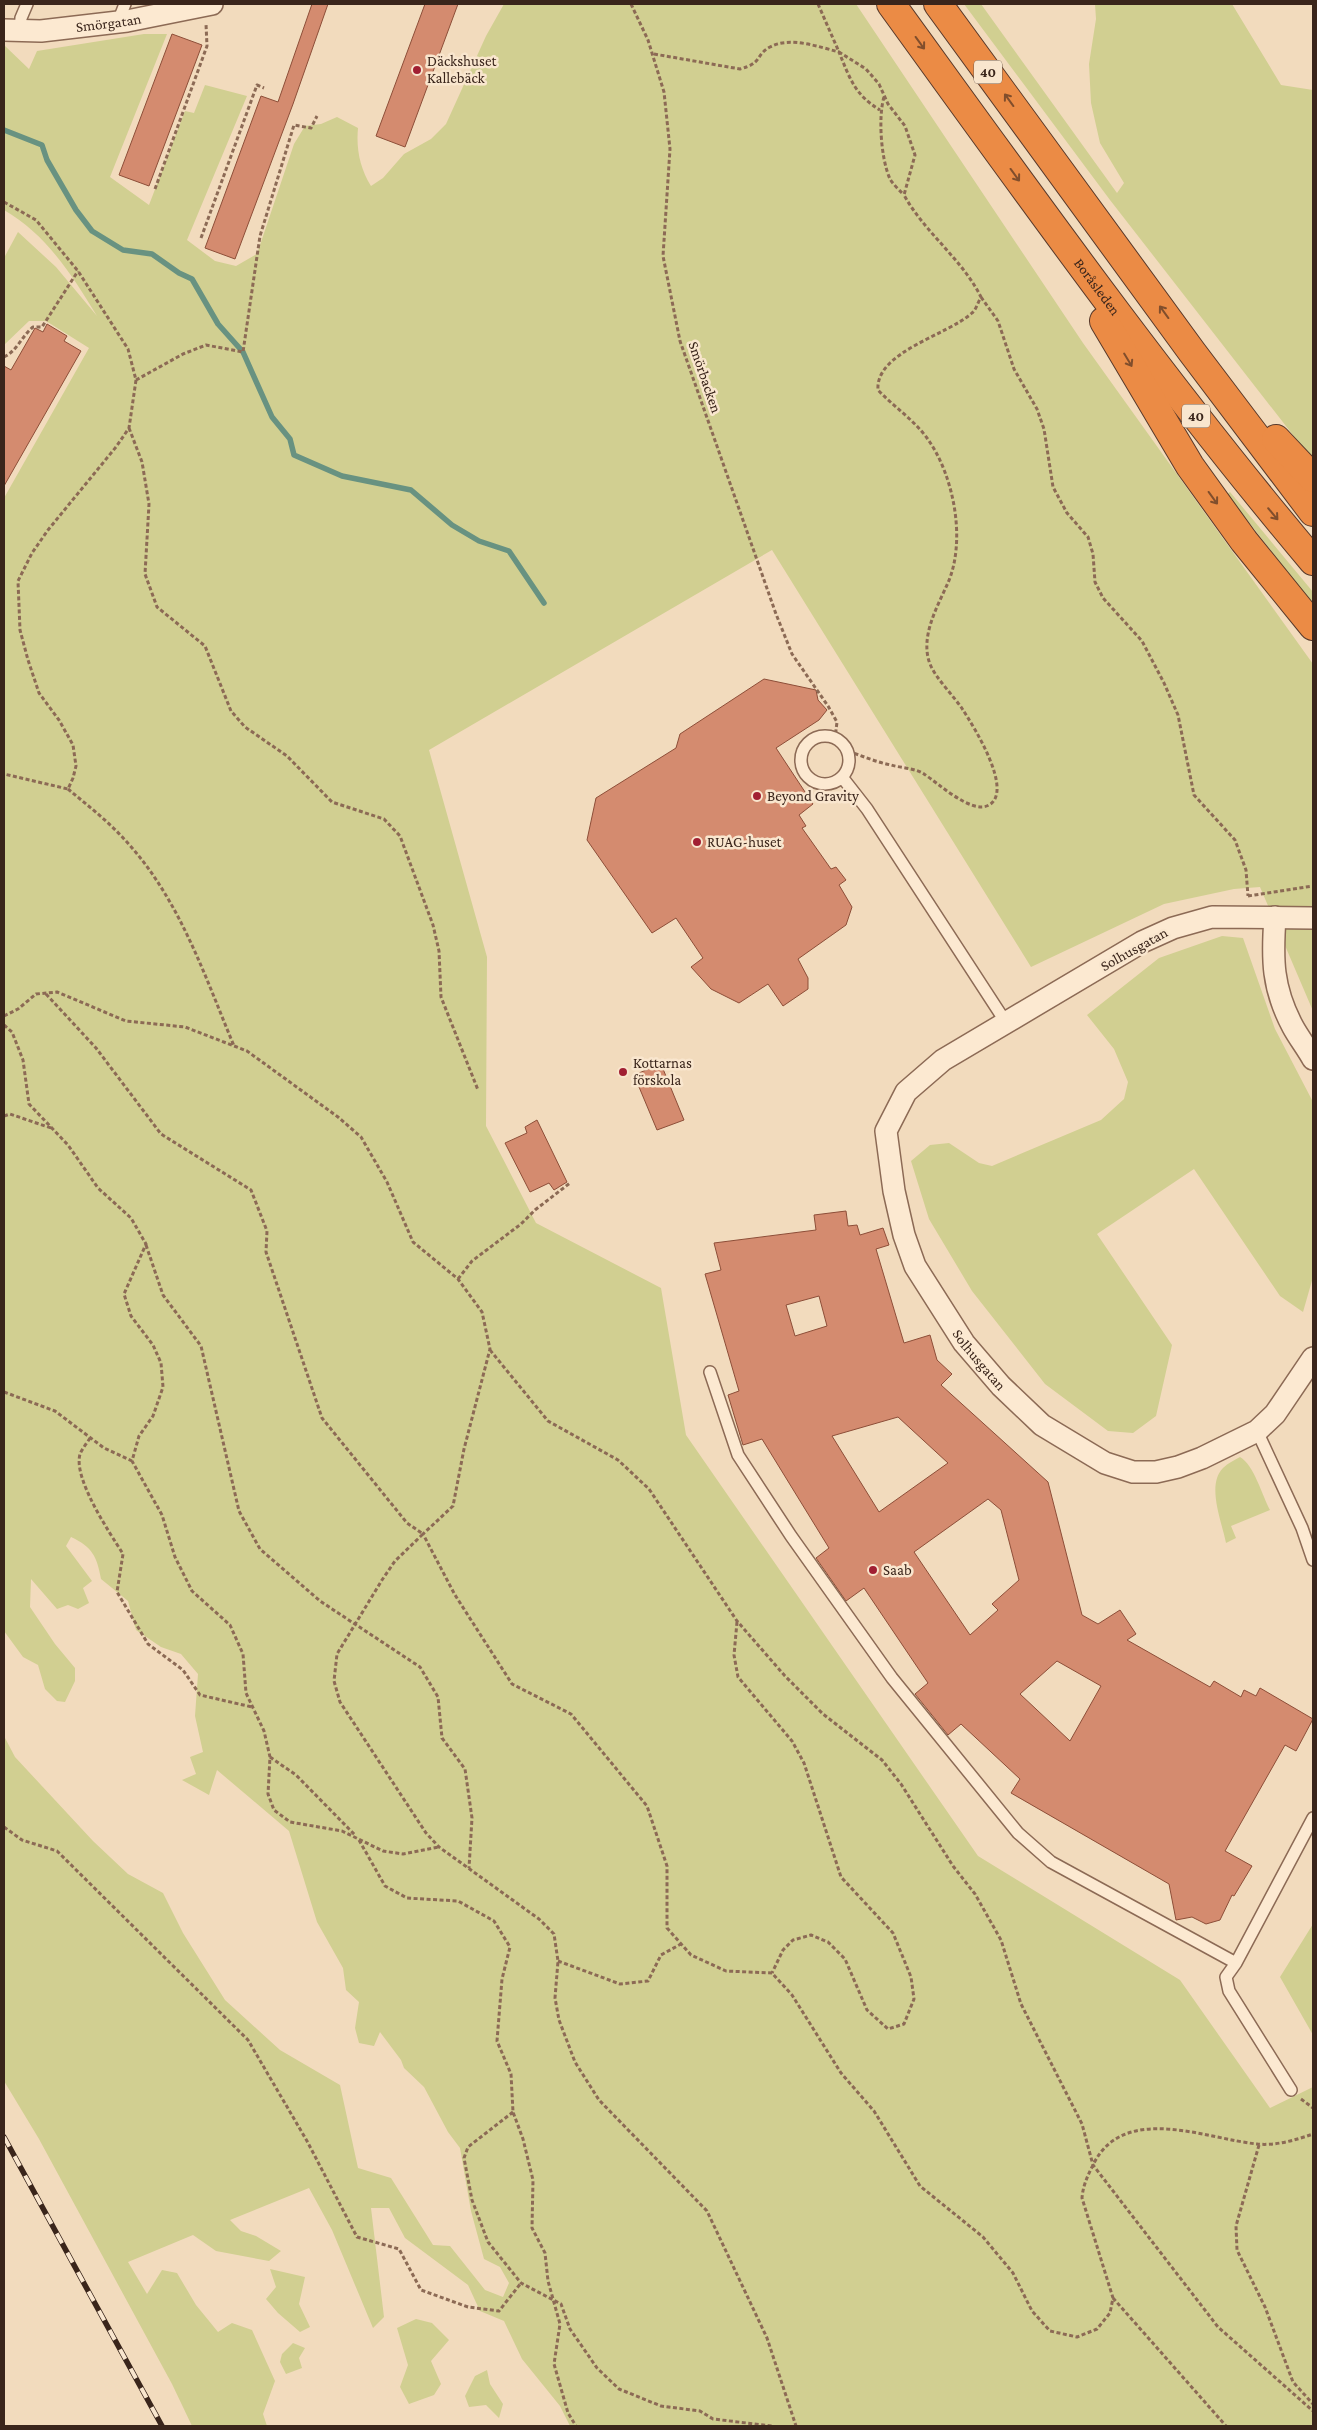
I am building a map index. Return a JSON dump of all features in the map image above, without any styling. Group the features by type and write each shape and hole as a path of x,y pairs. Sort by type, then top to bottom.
{"highway":[{"name":"Boråsleden","path":"891,4 1047,220 1240,473 1313,561"},
{"name":"40","path":"938,4 1192,352 1313,512"},
{"path":"1047,220 1095,307 1190,466 1244,541 1313,626"},
{"path":"1192,352 1313,478"}],"street":[{"name":"Smörgatan","path":"12,31 121,13 208,5"},
{"name":"Solhusgatan","path":"1313,918 1212,917 1173,928 1142,942 1005,1021 943,1060 923,1075 906,1092 886,1131 894,1192 904,1235 915,1266 964,1344 1001,1386 1042,1426 1105,1464 1133,1472 1156,1472 1202,1458 1257,1431 1280,1407 1313,1358"},
{"path":"1275,917 1273,967 1280,997 1293,1028 1313,1060"}],"lane":[{"path":"12,31 21,18 27,4"},
{"path":"826,735 835,738 843,743 848,751 847,769 842,777 834,782 825,784 816,782 808,776 803,768 801,759 803,750 808,742 816,737 826,735"},
{"path":"842,777 867,809 1005,1021"},
{"path":"710,1372 738,1455 791,1536 892,1678 1018,1833 1051,1862 1236,1963"},
{"path":"1257,1431 1298,1520 1313,1560"},
{"path":"1291,2090 1229,1991 1226,1977 1236,1963 1313,1818"}],"path":[{"name":"Smörbacken","path":"631,4 653,54 664,92 670,149 663,256 680,341 776,614 792,654 837,722 835,738"},
{"path":"818,4 824,13 851,82 865,101 880,110"},
{"path":"155,189 207,46 208,5"},
{"path":"653,54 740,68 754,65 771,46 790,42 839,52 866,69 879,84 884,96 905,126 915,155 904,195"},
{"path":"201,238 256,86 264,88"},
{"path":"884,96 880,110 884,154 891,179 934,239 972,280 998,321 1014,369 1037,409 1044,429 1053,487 1067,513 1088,538 1093,554 1095,582 1103,598 1142,641 1164,683 1178,715 1194,795 1234,840 1246,870 1248,896"},
{"path":"136,380 183,354 206,345 243,352 260,236 294,125 311,128 317,116"},
{"path":"4,202 36,220 78,271 128,349 136,380 129,428 116,447 48,530 32,554 18,581 20,630 39,693 59,720 73,745 76,766 68,789"},
{"path":"4,357 11,354 26,333 33,327 42,327 78,271"},
{"path":"848,751 889,765 922,772 952,794 977,807 989,806 999,790 990,758 964,711 931,666 927,652 934,611 948,584 956,556 954,507 944,465 926,437 878,390 877,381 883,371 906,350 946,330 973,313 981,296"},
{"path":"129,428 142,462 149,504 145,574 156,607 205,646 231,711 245,727 287,756 332,802 384,819 400,836 432,925 439,951 441,997 478,1090"},
{"path":"4,774 68,789 125,840 166,894 183,923 234,1046"},
{"path":"4,1016 18,1009 36,994 57,992 126,1021 186,1028 247,1051 338,1117 361,1137 387,1182 413,1242 458,1279 482,1312 490,1349 548,1421 618,1460 649,1489 737,1621 785,1676 823,1714 882,1760 901,1784 952,1866 975,1894 1001,1940 1021,2004 1082,2124 1093,2165 1218,2327 1313,2411"},
{"path":"45,993 96,1048 161,1134 252,1190 267,1231 266,1252 322,1418 407,1524 424,1534 455,1595 512,1684 571,1714 647,1806 667,1866 667,1928 691,1955 726,1971 772,1973 792,1995 842,2073 874,2110 920,2186 983,2237 1013,2273 1032,2311 1050,2331 1077,2337 1097,2329 1110,2313 1113,2298"},
{"path":"4,1025 12,1032 23,1060 29,1104 68,1145 98,1188 131,1218 146,1244 164,1295 202,1346 238,1511 260,1549 320,1601 420,1667 438,1698 442,1738 465,1769 472,1818 469,1868"},
{"path":"4,1116 10,1114 53,1129"},
{"path":"458,1279 472,1260 521,1224 535,1210 570,1183"},
{"path":"132,1461 139,1436 153,1416 163,1388 161,1363 153,1345 131,1316 124,1294 146,1244"},
{"path":"490,1349 464,1449 453,1506 395,1562 337,1654 334,1680 340,1702 426,1834 439,1847 539,1919 554,1934 558,1961 555,1998 559,2020 574,2062 600,2100 707,2211 767,2338 796,2426"},
{"path":"4,1392 55,1411 104,1448 132,1461 162,1515 175,1557 192,1591 230,1625 243,1654 246,1693 264,1731 270,1758 268,1794 274,1810 290,1822 342,1831 383,1851 403,1854 439,1847"},
{"path":"90,1438 80,1455 82,1478 100,1518 123,1554 117,1592 148,1644 183,1670 200,1695 253,1707"},
{"path":"737,1621 734,1655 738,1677 796,1748 804,1763 842,1876 893,1933 911,1977 914,1999 904,2024 888,2028 867,2010 845,1959 828,1942 811,1935 793,1940 783,1950 772,1973"},
{"path":"270,1758 296,1775 358,1838 385,1886 407,1898 458,1901 494,1921 510,1948 502,1979 497,2041 512,2074 513,2112 523,2139 534,2180 532,2228 546,2253 548,2281 560,2324 554,2364 568,2413 576,2426"},
{"path":"4,1827 22,1840 57,1851 248,2040 307,2141 357,2237 399,2249 421,2290 468,2306 499,2311 520,2283"},
{"path":"558,1961 620,1984 648,1981 661,1955 681,1944"},
{"path":"513,2112 468,2147 464,2158 472,2200 488,2242 520,2283 561,2304 570,2329 597,2368 619,2389 660,2406 700,2411 713,2419 772,2426"},
{"path":"1226,2426 1113,2298 1082,2198 1084,2183 1099,2154 1114,2139 1140,2129 1168,2128 1259,2145 1296,2140 1313,2134"},
{"path":"1259,2145 1236,2226 1237,2250 1265,2307 1293,2382 1313,2404"}],"shaded area":[{"path":"504,4 856,4 1083,343 1313,664 1313,1011 1260,887 1234,889 1164,904 1031,967 772,550 429,750 487,957 486,1126 536,1223 661,1288 686,1435 978,1856 1180,1980 1270,2108 1313,2087 1313,2426 570,2426 560,2406 522,2359 504,2321 480,2311 468,2285 405,2238 389,2208 371,2208 384,2317 373,2328 332,2230 309,2188 230,2220 241,2231 256,2236 281,2251 269,2261 216,2251 193,2235 128,2262 147,2294 162,2270 177,2273 196,2305 218,2332 232,2323 252,2330 275,2381 263,2414 267,2426 192,2426 172,2384 39,2139 4,2081 4,1736 15,1757 93,1841 128,1874 163,1893 183,1933 225,2000 280,2050 340,2085 358,2168 391,2178 433,2245 450,2246 485,2290 503,2297 509,2283 500,2267 484,2259 471,2211 460,2148 448,2132 424,2087 404,2068 401,2060 380,2032 374,2046 359,2043 355,2028 359,2002 346,1990 343,1968 317,1922 289,1831 217,1770 209,1795 182,1780 196,1774 190,1757 203,1752 195,1716 198,1674 181,1654 161,1647 136,1630 128,1601 101,1579 98,1564 92,1553 84,1545 71,1537 66,1546 92,1581 83,1588 89,1603 78,1609 68,1605 57,1609 31,1579 30,1607 55,1644 75,1668 75,1681 65,1702 57,1701 45,1689 38,1665 23,1657 4,1631 4,498 89,348 46,321 29,321 4,345 4,258 18,232 56,267 97,316 68,271 45,243 33,231 4,210 4,45 29,69 37,51 144,34 167,34 110,177 149,205 185,111 194,113 205,85 247,96 187,240 215,261 236,266 257,254 294,144 305,126 321,124 337,117 358,128 360,158 371,186 383,178 404,154 431,139 446,124 486,36"},
{"path":"964,4 981,4 1117,193 1124,183 1100,143 1091,103 1089,64 1096,19 1095,4 1232,4 1281,85 1313,90 1313,458 1296,439 1110,200"},
{"path":"1230,492 1313,592 1313,605 1227,494"},
{"path":"1222,936 1243,938 1275,1029 1313,1102 1313,1277 1303,1312 1280,1296 1194,1169 1097,1234 1172,1345 1156,1416 1133,1433 1108,1431 1045,1384 972,1291 929,1219 911,1161 930,1145 949,1143 979,1163 992,1166 1101,1120 1124,1099 1128,1082 1114,1049 1087,1015 1159,958"},
{"path":"1240,1457 1254,1473 1270,1510 1231,1526 1236,1538 1226,1543 1215,1494 1216,1484 1218,1475 1223,1468"},
{"path":"1313,1924 1313,2035 1280,1977"},
{"path":"270,2269 305,2277 299,2304 310,2327 300,2332 278,2313 266,2299 276,2287"},
{"path":"416,2319 432,2323 449,2340 431,2361 441,2384 434,2395 409,2404 400,2387 408,2365 397,2328"},
{"path":"293,2343 305,2348 299,2358 302,2368 286,2374 280,2362 282,2354"},
{"path":"487,2370 490,2384 503,2404 499,2418 486,2405 469,2407 465,2396 475,2376"}],"building":[{"path":"312,4 328,4 235,259 205,248 261,96 278,102"},
{"name":"Däckshuset Kallebäck","path":"425,4 458,4 405,147 376,136"},
{"path":"172,34 202,45 149,186 119,175"},
{"path":"47,324 67,336 64,341 81,351 4,486 4,366 11,370 35,328 43,332"},
{"name":"RUAG-huset","path":"764,679 816,690 818,700 827,710 819,720 776,748 813,804 799,815 806,826 802,828 831,869 836,867 846,880 839,885 852,907 846,925 798,959 808,978 808,989 783,1006 768,984 739,1003 711,989 691,967 703,958 676,918 652,933 587,840 596,798 676,748 680,734"},
{"path":"661,1064 684,1120 657,1130 634,1075"},
{"path":"537,1120 567,1182 554,1190 549,1183 530,1192 505,1143 527,1133 525,1127"},
{"name":"Saab","path":"846,1211 848,1226 857,1225 860,1235 883,1228 889,1245 876,1249 904,1343 930,1335 937,1360 952,1374 941,1385 1048,1482 1082,1615 1098,1624 1120,1610 1136,1634 1127,1640 1210,1687 1214,1681 1241,1697 1244,1690 1256,1696 1260,1688 1313,1719 1296,1751 1285,1745 1225,1851 1252,1866 1234,1896 1232,1895 1220,1920 1206,1924 1192,1917 1176,1920 1169,1884 1011,1793 1020,1779 961,1724 948,1735 915,1694 928,1683 864,1588 846,1601 816,1558 829,1548 762,1439 743,1445 728,1395 739,1391 705,1274 721,1270 714,1243 816,1230 814,1215","holes":["819,1296 827,1326 795,1336 786,1305","898,1417 948,1463 879,1512 832,1436","988,1499 1001,1510 1019,1580 992,1604 998,1610 970,1635 914,1552","1057,1661 1101,1686 1070,1741 1020,1694"]}],"waterway":[{"path":"4,130 42,145 47,160 76,210 92,231 123,250 152,254 179,273 192,279 218,324 243,352 272,417 290,439 294,455 342,476 411,490 452,525 479,541 509,551 544,603"}],"railway":[{"path":"4,2137 162,2426"}],"place":[{"name":"Däckshuset Kallebäck","path":"417,70"},
{"name":"Beyond Gravity","path":"757,796"},
{"name":"RUAG-huset","path":"697,842"},
{"name":"Kottarnas förskola","path":"623,1072"},
{"name":"Saab","path":"873,1570"}]}
